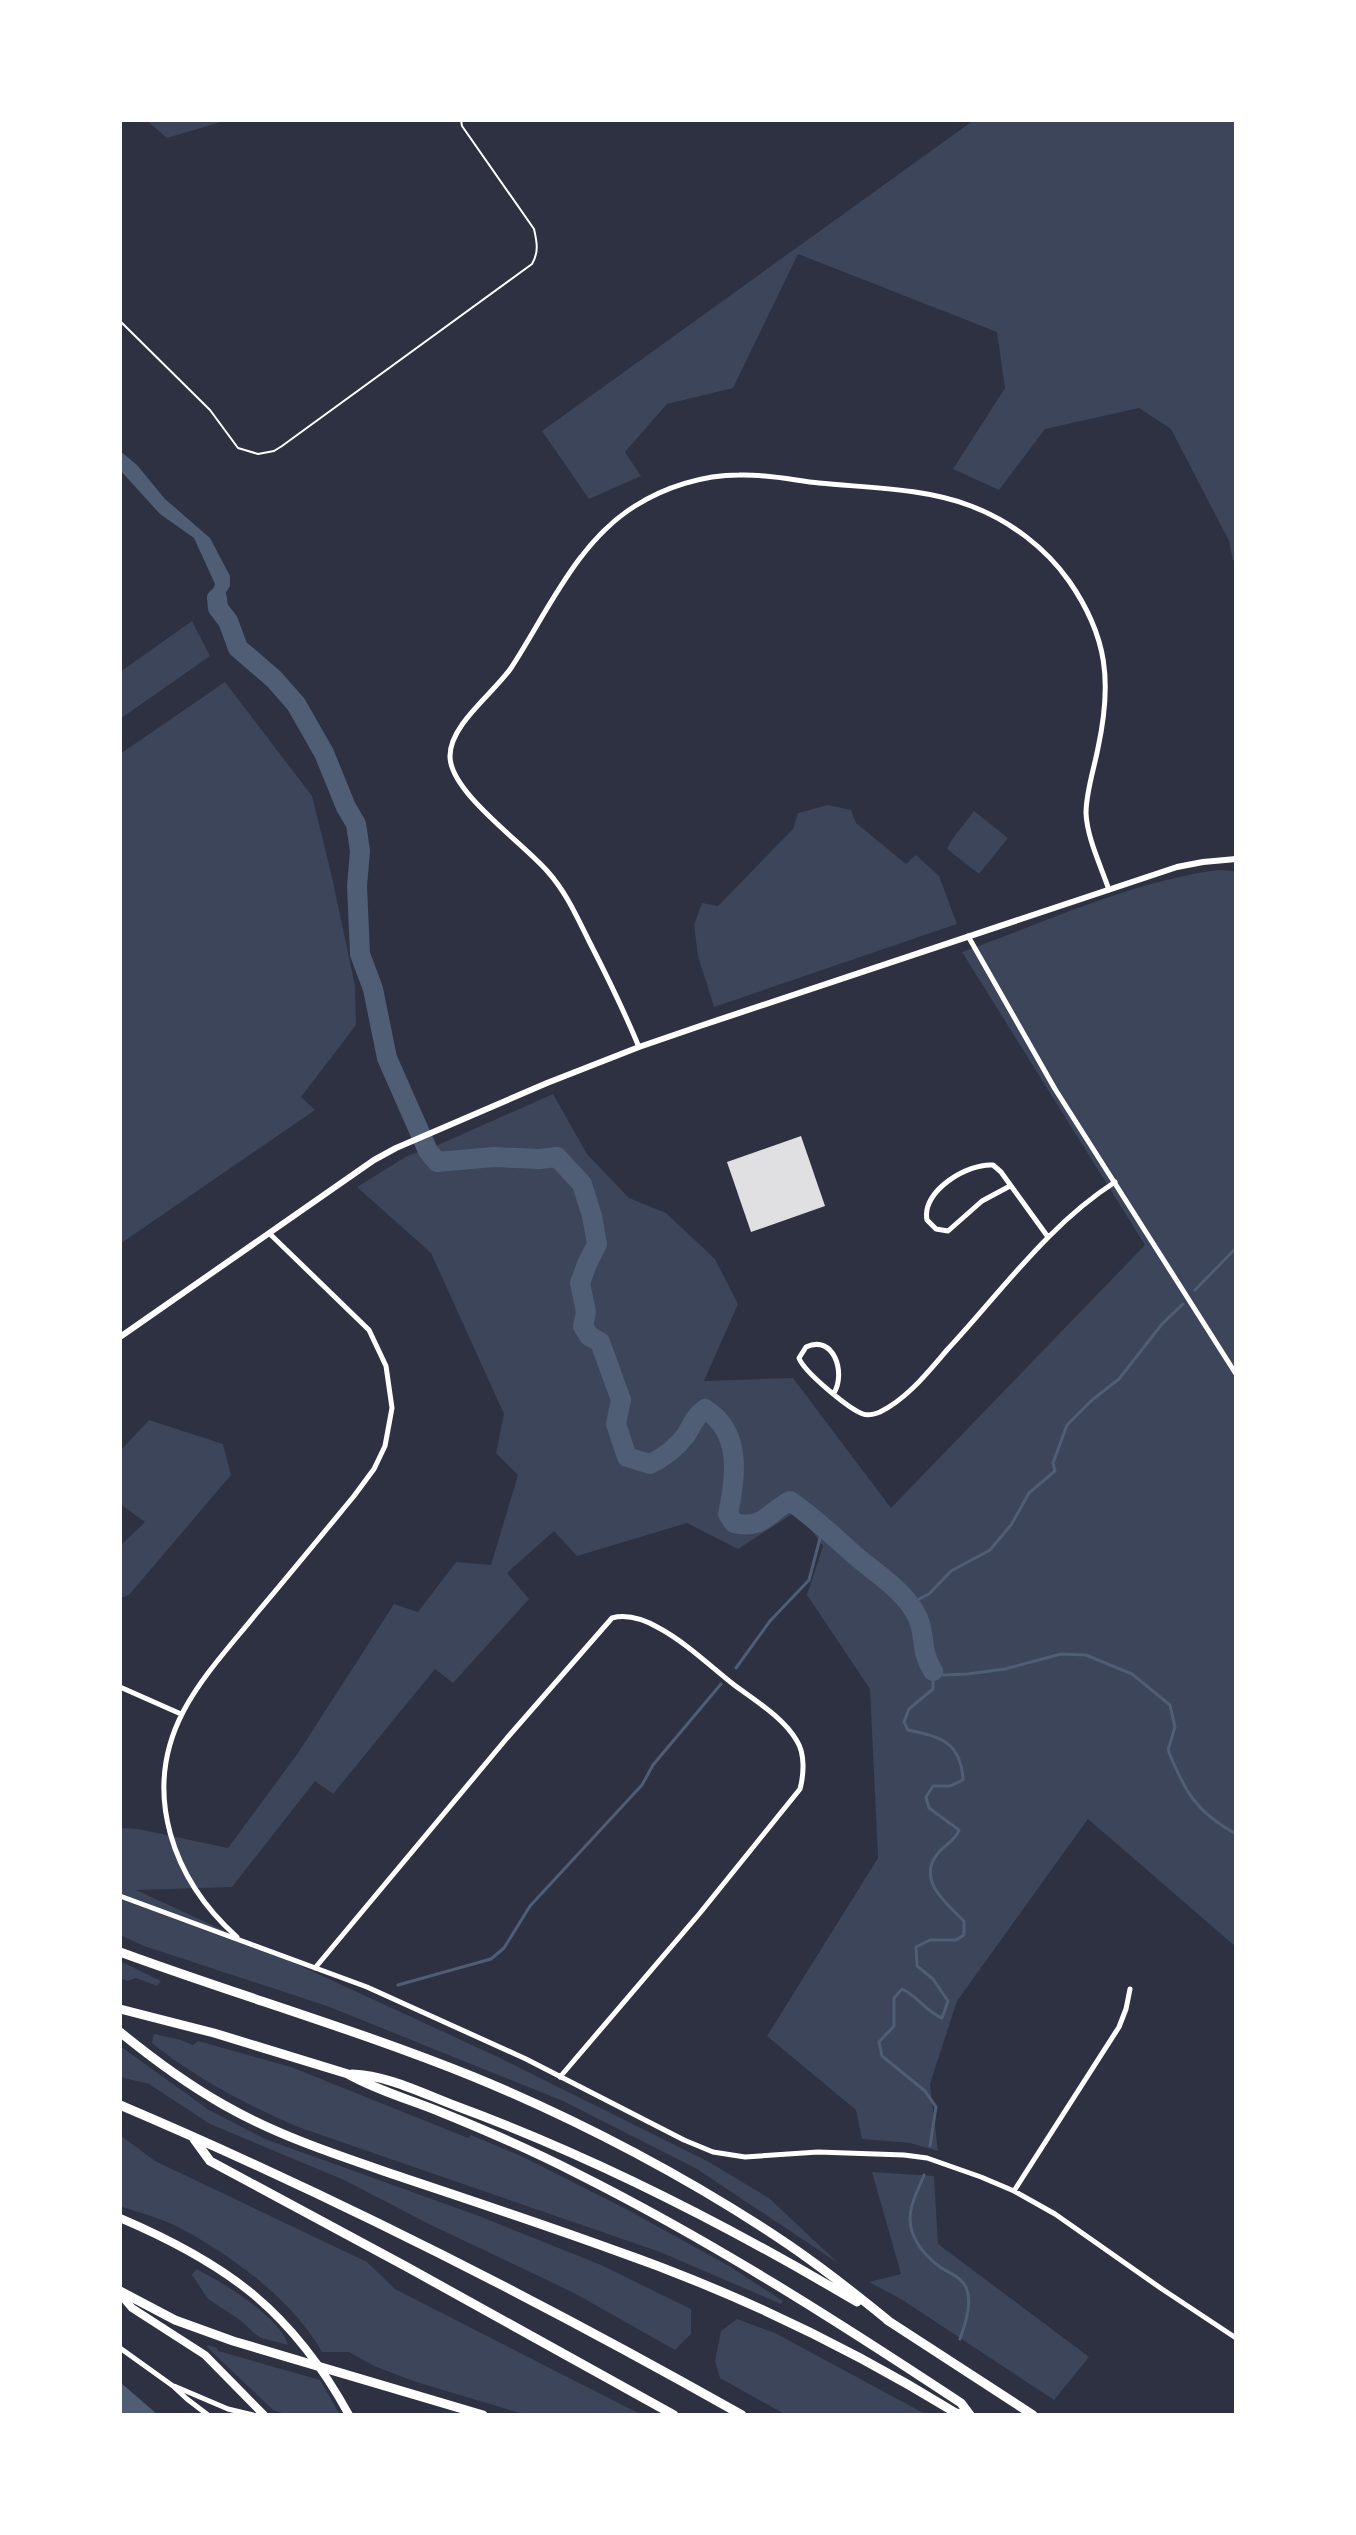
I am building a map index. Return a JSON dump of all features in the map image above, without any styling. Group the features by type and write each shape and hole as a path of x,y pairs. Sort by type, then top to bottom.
{"highway":[{"path":"120,1952 420,2057 541,2107 626,2149 741,2215 822,2269 890,2322"},
{"path":"120,2009 214,2033 348,2074 515,2144 644,2209 774,2283 961,2403 968,2415"},
{"path":"120,2032 192,2085 278,2132 712,2287 853,2353 956,2413 968,2415"},
{"path":"348,2074 368,2074 425,2094 589,2160 739,2234 890,2322 1033,2415"},
{"path":"120,2105 306,2187 439,2252 742,2415"},
{"path":"193,2137 210,2161 418,2272 674,2415"},
{"path":"120,2218 176,2243 215,2265 262,2301 297,2338 331,2383 349,2415"},
{"path":"120,2292 132,2308 205,2355 264,2415"},
{"path":"120,2292 175,2320 233,2341 483,2415"}],"street":[{"path":"639,1047 613,988 564,894 537,860 466,792 453,774 450,757 460,728 503,679 592,543 612,522 635,506 685,483 738,474 945,498 990,514 1040,548 1070,582 1087,613 1102,652 1106,675 1106,711 1086,812 1109,890"},
{"path":"120,1337 374,1160 445,1126 639,1047 1177,867 1236,859"},
{"path":"968,936 1055,1089 1236,1374"},
{"path":"1010,1186 982,1201 948,1231 936,1229 927,1220 926,1208 933,1196 967,1170 993,1165 1010,1186 1048,1237"},
{"path":"834,1393 840,1379 835,1357 828,1347 821,1344 806,1347 800,1354 803,1367 834,1393 866,1415 881,1412 925,1374 1048,1237 1082,1205 1115,1182"},
{"path":"241,1940 200,1899 180,1864 168,1829 164,1808 166,1766 175,1729 212,1668 374,1469 385,1446 392,1408 386,1366 369,1330 270,1234"},
{"path":"315,1968 507,1738 612,1618 628,1616 658,1627 780,1722 797,1740 803,1769 800,1789 700,1913 560,2077"},
{"path":"120,1687 182,1714"},
{"path":"120,1896 367,1987 526,2059 713,2152 745,2157 818,2152 904,2155 927,2158 1014,2191 1055,2214 1236,2338"},
{"path":"1014,2191 1119,2027 1130,1989"},
{"path":"120,2348 208,2415"},
{"path":"173,2386 228,2409 253,2415"}],"lane":[{"path":"120,321 210,410 238,448 264,453 282,446 532,264 536,257 534,229 462,126 461,120"}],"shaded area":[{"path":"146,120 227,120 167,138"},
{"path":"974,120 1236,120 1236,558 1233,561 1229,541 1171,429 1139,408 1045,429 999,490 953,469 1005,388 997,332 798,254 733,388 667,404 625,452 641,476 589,499 542,431"},
{"path":"120,451 137,465 165,499 210,538 230,576 230,586 221,601 228,621 218,615 213,606 215,584 194,538 160,514 120,470"},
{"path":"192,621 210,656 120,719 120,672"},
{"path":"225,682 312,796 355,986 356,1025 301,1097 315,1110 120,1244 120,754"},
{"path":"828,805 851,810 856,823 906,864 916,855 939,876 957,924 714,1007 698,956 694,925 702,903 718,906 793,829 798,813"},
{"path":"974,811 1008,838 979,874 947,849"},
{"path":"1218,870 1236,871 1236,1947 1088,1819 957,2001 930,2084 938,2151 910,2143 862,2139 856,2110 767,2036 878,1858 870,1689 807,1595 823,1546 797,1511 738,1549 687,1523 577,1556 554,1531 507,1573 529,1599 453,1683 435,1669 333,1794 315,1781 232,1887 136,1890 498,2057 709,2162 769,2198 838,2263 697,2169 563,2101 327,2006 144,1946 120,1935 120,1828 228,1848 298,1753 394,1604 418,1612 456,1562 491,1565 518,1475 496,1453 504,1414 431,1253 357,1187 407,1156 553,1094 587,1154 629,1198 666,1213 715,1259 738,1304 704,1381 793,1378 891,1508 1145,1245 962,952 1121,893 1186,875"},
{"path":"149,1420 223,1444 231,1475 129,1595 120,1598 120,1546 145,1522 120,1504 120,1451"},
{"path":"120,1961 161,1981 157,1986 136,1978 127,1981 120,1978"},
{"path":"154,2034 193,2045 198,2041 291,2067 521,2156 729,2266 783,2301 781,2304 660,2252 298,2127 241,2100 186,2068 152,2043"},
{"path":"120,2046 209,2110 265,2139 479,2216 601,2265 691,2309 691,2334 675,2350 574,2293 344,2180 210,2124 149,2084 120,2077"},
{"path":"120,2135 155,2161 367,2262 395,2289 642,2415 527,2415 413,2381 374,2366 349,2352 322,2352 294,2314 239,2265 178,2227 120,2206"},
{"path":"872,2172 934,2176 938,2244 1089,2357 1054,2400 901,2299 869,2282 901,2274"},
{"path":"196,2269 262,2312 283,2334 288,2345 261,2338 208,2299 192,2275"},
{"path":"737,2319 775,2333 927,2415 786,2415 720,2378 715,2361 721,2331"},
{"path":"208,2345 218,2351 320,2380 340,2415 288,2415 273,2410"},
{"path":"120,2382 158,2415 120,2415"}],"building":[{"path":"801,1136 825,1206 751,1232 727,1162"}],"waterway":[{"path":"217,598 218,608 228,621 238,648 274,679 296,704 324,753 356,824 360,851 357,886 360,954 373,989 387,1058 428,1151 437,1162 494,1157 557,1157 582,1184 597,1244 580,1283 586,1312 583,1326 589,1336 600,1342 621,1400 616,1424 627,1457 650,1464 661,1458 682,1440 705,1409 717,1419 731,1443 734,1471 728,1514 734,1523 744,1525 758,1522 790,1501 891,1584 906,1600 918,1618 926,1657 933,1671"},
{"path":"1195,1290 1236,1248"},
{"path":"909,1604 929,1594 951,1571 990,1550 1011,1525 1029,1493 1055,1471 1053,1463 1067,1425 1119,1379 1162,1324 1183,1304"},
{"path":"736,1668 770,1621 809,1580 823,1527"},
{"path":"930,2146 936,2107 925,2091 882,2056 879,2042 894,2026 894,1998 902,1989 942,2018 948,2001 933,1979 917,1966 916,1947 930,1940 956,1940 964,1935 964,1921 936,1890 930,1872 938,1853 959,1830 929,1808 926,1797 933,1786 950,1786 963,1780 961,1767 958,1757 947,1743 908,1730 904,1722 909,1709 933,1689 933,1671 944,1675 968,1674 1005,1669 1061,1654 1086,1655 1132,1674 1170,1705 1175,1727 1168,1750 1193,1800 1211,1818 1236,1834"},
{"path":"398,1985 491,1959 504,1948 530,1906 642,1785 653,1765 721,1684"},
{"path":"924,2175 912,2206 911,2227 927,2256 965,2286 968,2308 960,2339"}]}
